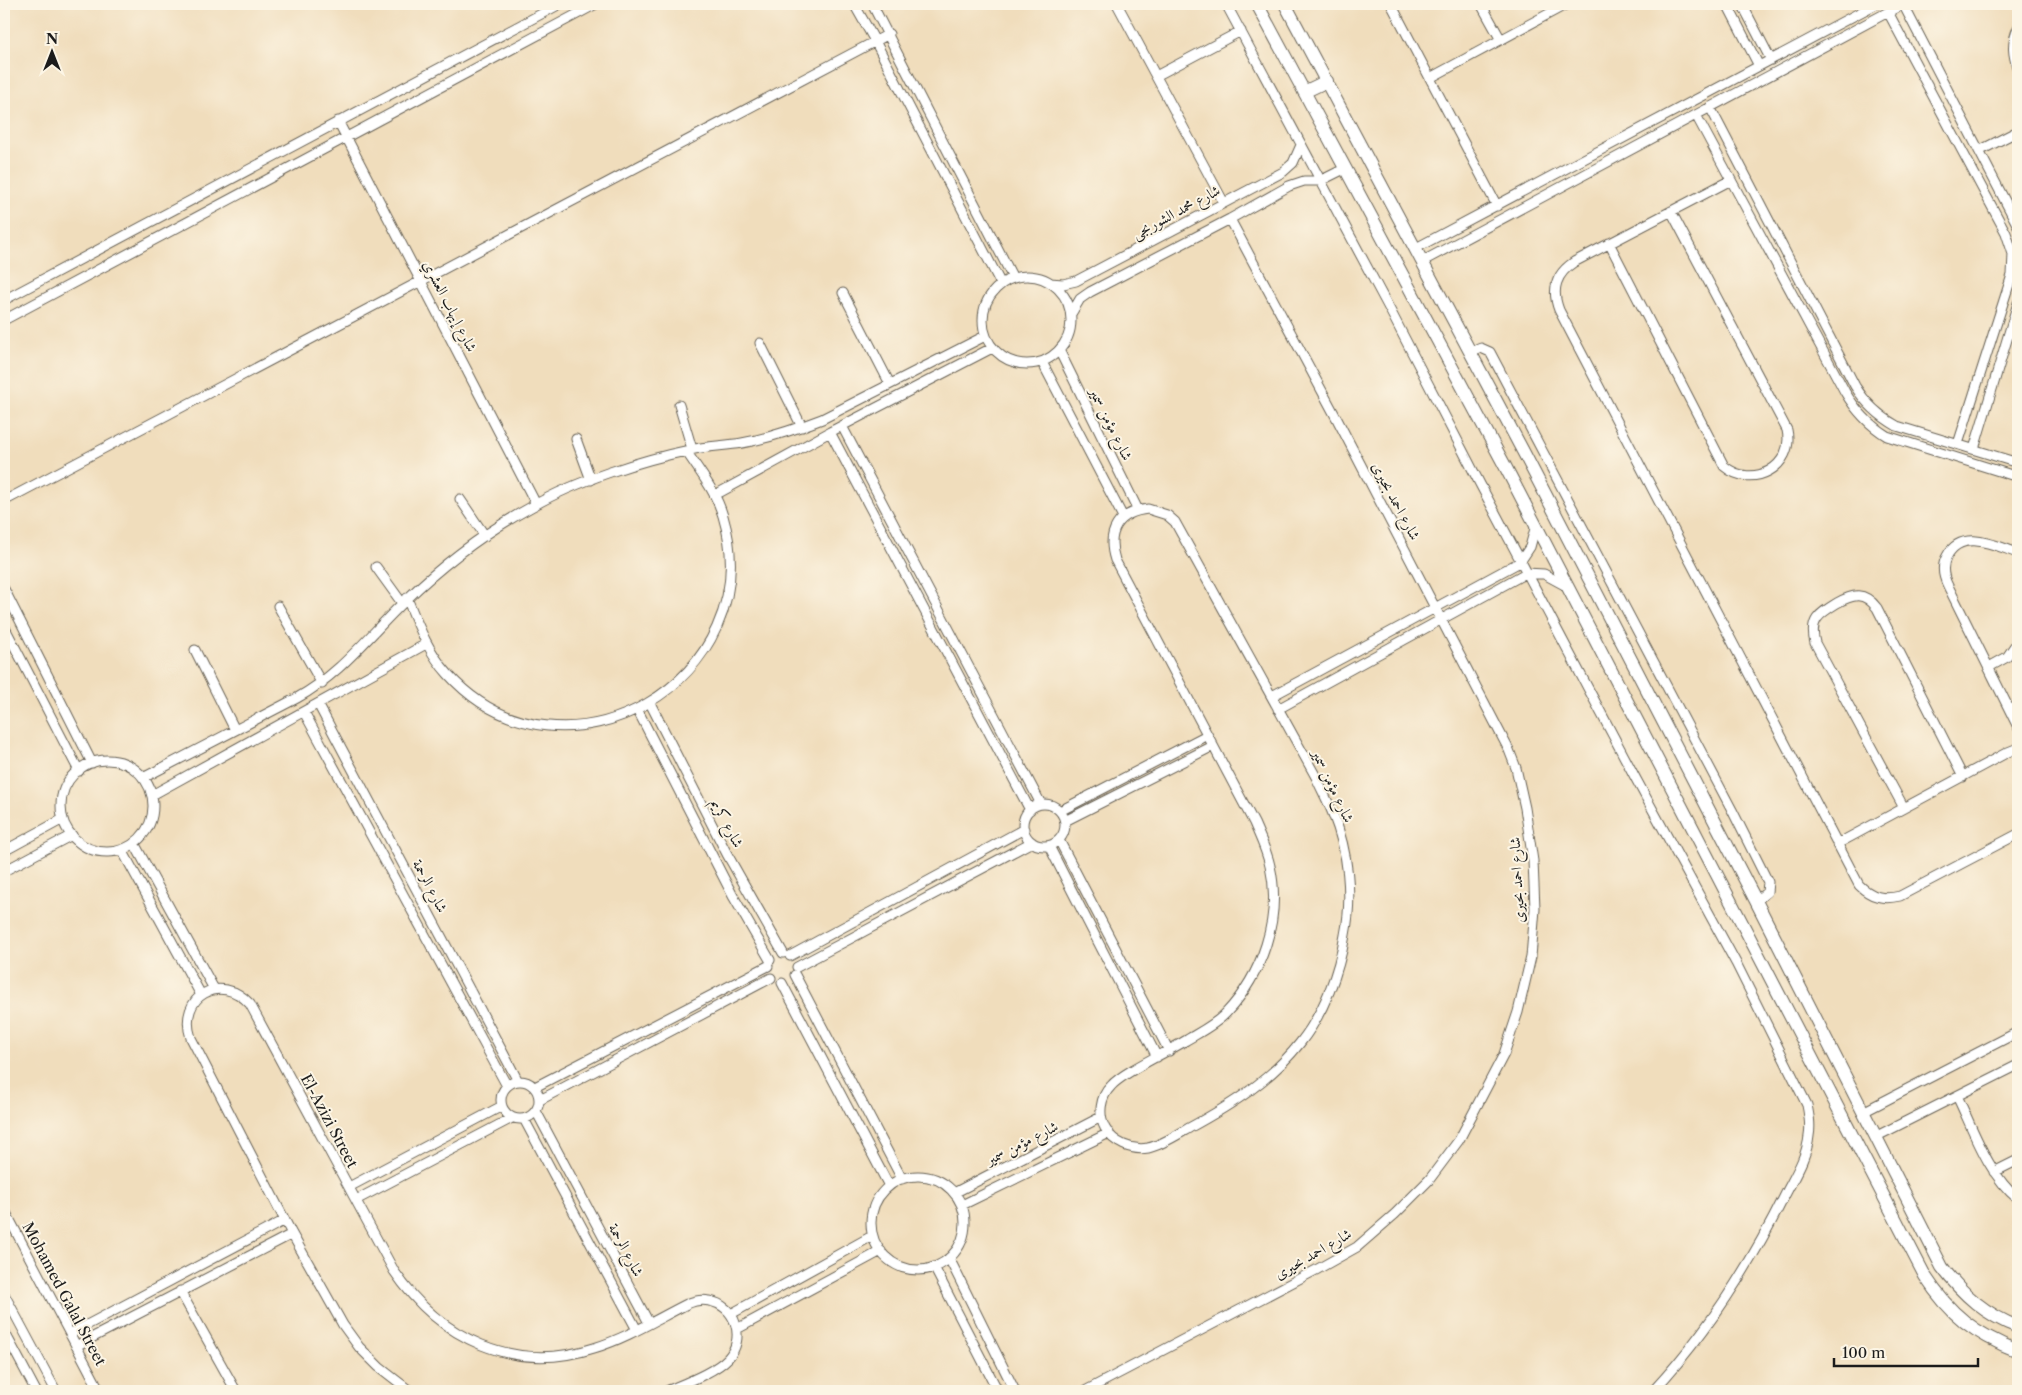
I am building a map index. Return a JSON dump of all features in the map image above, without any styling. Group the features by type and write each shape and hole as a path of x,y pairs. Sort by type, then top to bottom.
{"street":[{"path":"4,300 560,4"},
{"path":"4,320 596,4"},
{"path":"854,4 1001,284"},
{"path":"872,4 1012,278"},
{"path":"1117,4 1224,203"},
{"path":"1226,4 1390,310 1520,562 1736,963 1807,1105 1810,1135 1806,1150 1766,1232 1734,1286 1700,1335 1653,1391"},
{"path":"1257,4 1505,466 1793,1018 1925,1276 1939,1298 1955,1315 1975,1330 1996,1342 2018,1351"},
{"path":"1285,4 1472,352 1706,803 1938,1260 1954,1284 1969,1299 1986,1312 2018,1328"},
{"path":"1391,4 1497,206"},
{"path":"1481,4 1500,40"},
{"path":"1430,78 1565,4"},
{"path":"1727,4 1759,66"},
{"path":"1742,4 1771,60"},
{"path":"1416,248 1876,4"},
{"path":"1423,261 1903,4 2018,226"},
{"path":"1888,12 2006,233 2013,254 2012,275 1958,444"},
{"path":"2018,28 2013,47 2014,59 2018,70"},
{"path":"1156,76 1241,31"},
{"path":"4,500 889,34"},
{"path":"1304,92 1326,81"},
{"path":"1710,107 1860,395 1873,409 1889,421 2018,463"},
{"path":"1696,115 1844,392 1864,418 1887,436 2018,477"},
{"name":"شارع إيهاب العشري","path":"338,121 536,504"},
{"path":"1979,152 2018,131"},
{"name":"شارع محمد الشوربجى","path":"1050,283 1063,284 1076,281 1288,168 1297,158 1301,145"},
{"path":"1320,181 1346,168"},
{"path":"1731,180 1609,243 1564,269 1557,278 1554,289 1555,300 1859,885 1873,896 1891,898 1900,896 2018,834"},
{"name":"شارع محمد الشوربجى","path":"1070,314 1080,299 1090,292 1296,183 1320,181"},
{"path":"1609,243 1724,466 1740,476 1758,476 1780,463 1786,456 1788,447 1787,430 1671,211"},
{"name":"شارع احمد بحيرى","path":"1085,1391 1316,1270 1357,1246 1395,1214 1444,1162 1472,1118 1504,1054 1518,1012 1531,957 1535,909 1532,853 1525,808 1513,759 1443,619 1230,219"},
{"path":"1032,276 1050,283 1064,296 1070,314 1069,333 1059,350 1042,362 1033,364 1015,363 1006,360 992,348 985,336 982,324 986,302 992,292 1012,278 1032,276"},
{"path":"843,293 890,384"},
{"path":"1974,449 2018,303"},
{"path":"143,778 322,684 343,666 405,600 447,563 485,536 536,504 591,480 637,464 689,450 744,443 802,427 822,419 985,336"},
{"path":"760,343 802,427"},
{"path":"715,495 830,432 992,348"},
{"path":"1472,352 1481,348 1490,352 1732,810 1768,882 1767,892 1756,901"},
{"name":"شارع مؤمن سمير","path":"962,1205 1108,1133 1116,1141 1126,1146 1149,1148 1242,1097 1281,1065 1301,1042 1313,1024 1326,998 1340,961 1346,933 1349,902 1347,872 1342,841 1333,812 1272,696 1175,522 1159,511 1138,510 1059,350"},
{"name":"شارع مؤمن سمير","path":"1042,362 1123,517"},
{"path":"376,568 405,600 426,644 436,660 461,688 492,709 528,722 565,727 583,726 620,717 637,709 668,690 694,665 720,622 730,580 728,536 715,495 689,450 679,405"},
{"path":"842,426 1040,804"},
{"path":"830,432 1030,810"},
{"path":"576,439 591,480"},
{"path":"1505,466 1525,455"},
{"path":"460,499 485,536"},
{"path":"1108,1133 1101,1117 1101,1106 1104,1095 1111,1085 1169,1051 1224,1015 1237,1000 1254,974 1265,950 1272,908 1270,866 1254,823 1116,560 1112,549 1112,537 1116,526 1123,517 1138,510"},
{"path":"1272,696 1520,562 1530,547 1536,526"},
{"path":"2018,553 1982,541 1964,541 1949,552 1943,569 1944,578 2018,727"},
{"path":"1278,709 1526,573 1544,574 1568,587"},
{"path":"4,589 92,763"},
{"path":"1904,808 1815,643 1813,635 1816,620 1821,613 1849,596 1866,597 1877,608 1964,777"},
{"path":"278,606 322,684"},
{"path":"4,626 79,771"},
{"path":"1988,667 2007,657 2018,641"},
{"path":"152,795 426,644"},
{"path":"195,650 236,730"},
{"name":"شارع كريم","path":"650,702 727,854 786,954"},
{"name":"شارع الرحمة","path":"318,704 518,1080"},
{"name":"شارع كريم","path":"637,709 769,963"},
{"name":"شارع الرحمة","path":"304,712 507,1086"},
{"path":"1060,811 1207,735"},
{"path":"1065,821 1213,746"},
{"path":"1837,844 2018,748"},
{"path":"103,761 120,763 135,770 143,778 152,795 152,816 142,836 134,844 122,850 108,852 94,850 82,845 72,835 63,819 62,798 68,783 79,771 92,763 103,761"},
{"path":"672,778 684,771"},
{"path":"1686,814 1706,803"},
{"path":"1040,804 1048,804 1060,811 1065,821 1065,828 1059,840 1049,846 1040,846 1032,842 1026,837 1024,829 1023,822 1030,810 1040,804"},
{"path":"4,851 63,819"},
{"path":"535,1087 769,963 776,955 786,954 1024,829"},
{"path":"4,871 72,835"},
{"path":"1059,840 1169,1051"},
{"path":"782,983 790,981 796,971 1032,842"},
{"path":"134,844 214,989 201,995 190,1010 188,1019 191,1038 292,1234 343,1325 359,1347 379,1367 410,1391"},
{"path":"1049,846 1158,1057"},
{"path":"122,850 201,995"},
{"path":"786,954 794,960 796,971 902,1178"},
{"path":"769,963 771,978"},
{"path":"771,978 782,983 889,1186"},
{"path":"540,1100 771,978"},
{"name":"El-Azizi Street","path":"214,989 234,991 243,996 250,1004 394,1272 434,1318 469,1340 508,1353 549,1356 570,1355 594,1348 637,1330 698,1300 716,1303 731,1314"},
{"path":"1793,1018 1810,1008"},
{"path":"1863,1112 2018,1032"},
{"path":"1875,1136 2018,1065"},
{"path":"356,1200 512,1118 524,1119 536,1111 540,1100 535,1087 530,1083 518,1080 507,1086 501,1096 502,1106 512,1118"},
{"path":"1957,1096 1994,1172 2018,1199"},
{"path":"349,1187 502,1106"},
{"name":"شارع الرحمة","path":"536,1111 650,1323"},
{"name":"شارع مؤمن سمير","path":"954,1193 1101,1117"},
{"name":"شارع الرحمة","path":"524,1119 637,1330"},
{"path":"1994,1172 2018,1160"},
{"path":"916,1176 930,1178 944,1184 954,1193 962,1205 965,1219 964,1234 958,1247 949,1258 934,1267 910,1269 899,1266 880,1252 872,1236 873,1208 879,1196 889,1186 902,1178 916,1176"},
{"name":"Mohamed Galal Street","path":"4,1209 100,1391"},
{"path":"70,1334 285,1220"},
{"path":"76,1346 292,1234"},
{"path":"667,1391 721,1364 734,1349 737,1329 731,1314 872,1236"},
{"path":"737,1329 880,1252"},
{"path":"949,1258 1015,1391"},
{"path":"934,1267 998,1391"},
{"path":"180,1291 236,1391"},
{"path":"4,1294 56,1391"},
{"path":"4,1331 36,1391"},
{"path":"19,1360 35,1352"}]}
